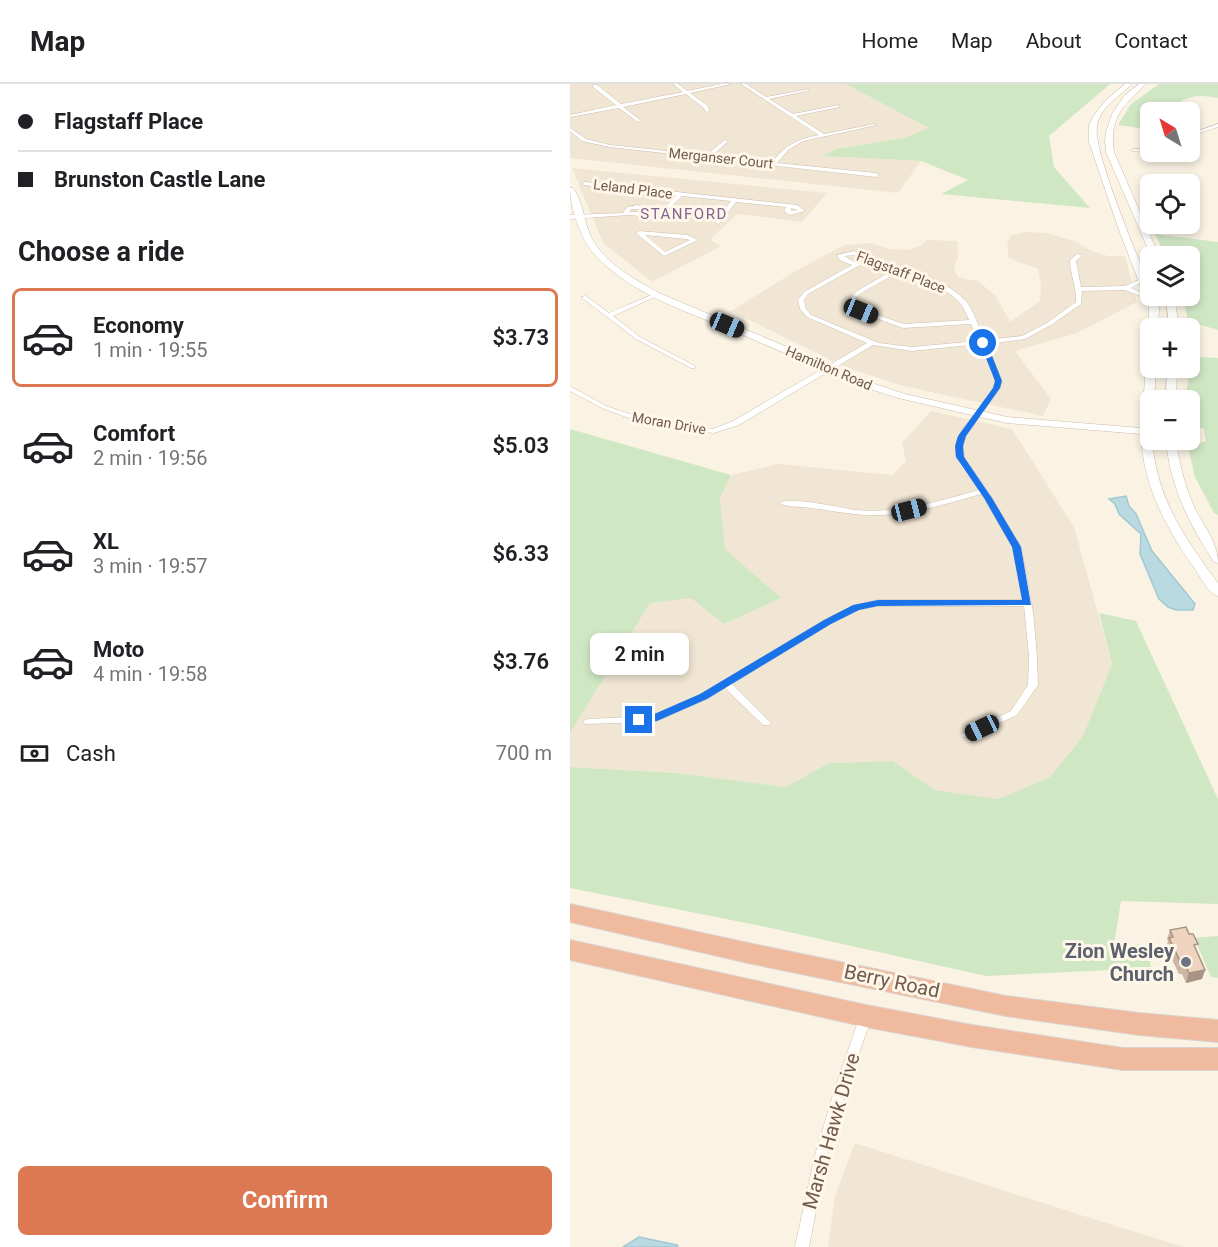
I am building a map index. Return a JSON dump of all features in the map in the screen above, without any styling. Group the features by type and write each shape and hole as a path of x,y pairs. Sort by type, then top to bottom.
{"highway":[{"name":"Berry Road","path":"570,913 748,953 1006,1005 1139,1024 1218,1031"},
{"path":"570,950 866,1016 972,1036 1123,1059 1218,1059"}],"main road":[{"path":"1129,84 1108,101 1093,125 1095,155 1140,272"},
{"path":"1143,84 1124,99 1110,123 1107,138 1110,152 1151,246"},
{"name":"Hamilton Road","path":"570,190 577,200 585,233 595,249 634,282 656,295 830,369 902,396 1007,420 1140,431"},
{"path":"1110,193 1129,192"},
{"path":"1149,450 1151,478 1158,499 1172,527 1218,592"},
{"path":"1172,450 1183,497 1191,517 1218,559"}],"street":[{"path":"675,84 706,107 707,111"},
{"path":"570,115 729,84"},
{"path":"743,84 822,135"},
{"path":"595,86 638,121"},
{"path":"766,98 807,90"},
{"path":"792,116 837,106"},
{"path":"773,164 791,144 822,135 875,125"},
{"path":"1200,131 1218,125"},
{"name":"Merganser Court","path":"570,129 584,140 595,144 876,175"},
{"path":"707,157 725,141"},
{"path":"1133,150 1140,150"},
{"name":"Leland Place","path":"585,183 789,207"},
{"path":"570,217 626,213 636,215 643,210 632,207 625,198 624,188"},
{"path":"659,216 680,195"},
{"path":"718,222 735,200"},
{"path":"626,213 632,207"},
{"path":"636,215 639,232 664,254 695,240 687,237 639,232"},
{"name":"Flagstaff Place","path":"856,265 842,259 840,255 851,252 898,270 953,293 965,304 998,381 997,388 979,413"},
{"path":"868,259 811,289 803,296 801,304 809,316 872,343 902,350 983,343 1023,338 1034,334 1079,303 1079,289 1073,260 1079,255"},
{"path":"898,270 855,294 853,304 861,311 903,327 973,322"},
{"path":"1126,288 1140,281"},
{"path":"1079,289 1126,288 1140,294"},
{"path":"609,316 656,295"},
{"path":"584,297 638,339 693,367"},
{"name":"Moran Drive","path":"570,388 595,403 628,416 666,425 714,431 729,427 872,343"},
{"path":"966,735 1014,713 1033,685 1033,656 1027,603 1017,547 984,491 960,457 959,446 962,436 979,413"},
{"path":"783,503 809,503 849,512 880,513 909,510 984,491"},
{"path":"588,722 654,719 726,684 827,622 856,608 878,603 1027,603"},
{"path":"726,684 766,723"},
{"name":"Marsh Hawk Drive","path":"802,1247 820,1155 866,1016"}],"shaded area":[{"path":"570,84 846,84 930,128 903,138 836,149 825,156 921,161 898,193 570,158"},
{"path":"572,168 827,193 802,222 737,214 710,240 721,246 652,282 603,243"},
{"path":"1027,232 1046,233 1075,241 1091,251 1108,256 1125,256 1137,302 1077,333 1015,351 1051,399 1043,416 903,386 845,367 731,311 794,272 844,245 871,243 889,249 909,250 920,246 927,240 957,241 958,257 954,269 958,277 978,281 996,296 1010,322 1040,301 1041,284 1038,269 1009,258 1007,244 1011,235"},
{"path":"931,411 1012,429 1074,527 1112,664 1083,736 1050,777 998,799 935,790 893,761 829,763 786,787 676,773 570,767 570,733 650,603 691,597 724,624 780,598 725,549 720,498 731,475 778,464 892,475 906,461 902,443"},
{"path":"855,1143 1184,1247 828,1247 835,1196"}],"green space":[{"path":"846,84 1110,84 1049,136 1054,167 1090,208 941,194 968,180 921,161 823,156 836,149 903,138 929,128"},
{"path":"1159,84 1218,84 1218,98 1196,96 1180,102 1140,102 1140,128 1118,125 1131,104"},
{"path":"1155,234 1218,242 1218,330 1200,325 1200,318 1187,318 1185,306 1200,306 1200,246 1161,246"},
{"path":"1200,357 1218,358 1218,515 1214,513 1195,477 1189,450 1200,450 1200,443 1206,441 1204,429 1200,428 1200,390 1187,390 1188,378 1200,378"},
{"path":"570,429 731,475 720,498 725,549 781,598 724,624 691,598 650,603 570,733"},
{"path":"1099,613 1136,621 1218,799 1218,904 1121,901 1114,945 1150,944 1151,983 1110,970 986,976 771,928 570,888 570,767 676,773 786,787 829,763 893,761 935,790 998,799 1050,777 1083,736 1112,664"},
{"path":"1218,936 1218,978 1211,977 1194,938"}],"water":[{"path":"1126,496 1152,551 1195,604 1193,610 1176,610 1168,607 1159,599 1140,554 1141,534 1119,514 1115,504 1109,499"},
{"path":"639,1237 677,1245 678,1247 623,1247"}],"building":[{"path":"1186,927 1198,944 1194,945 1205,970 1189,973 1185,964 1182,965 1169,938 1173,937 1170,930"}],"place":[{"name":"Zion Wesley Church","path":"1186,962"}],"district":[{"name":"STANFORD","path":"684,214"}],"route":[{"path":"639,720 654,719 704,697 827,622 856,608 878,603 1027,603 1017,547 960,457 959,446 962,436 997,388 998,378 983,343"}]}
